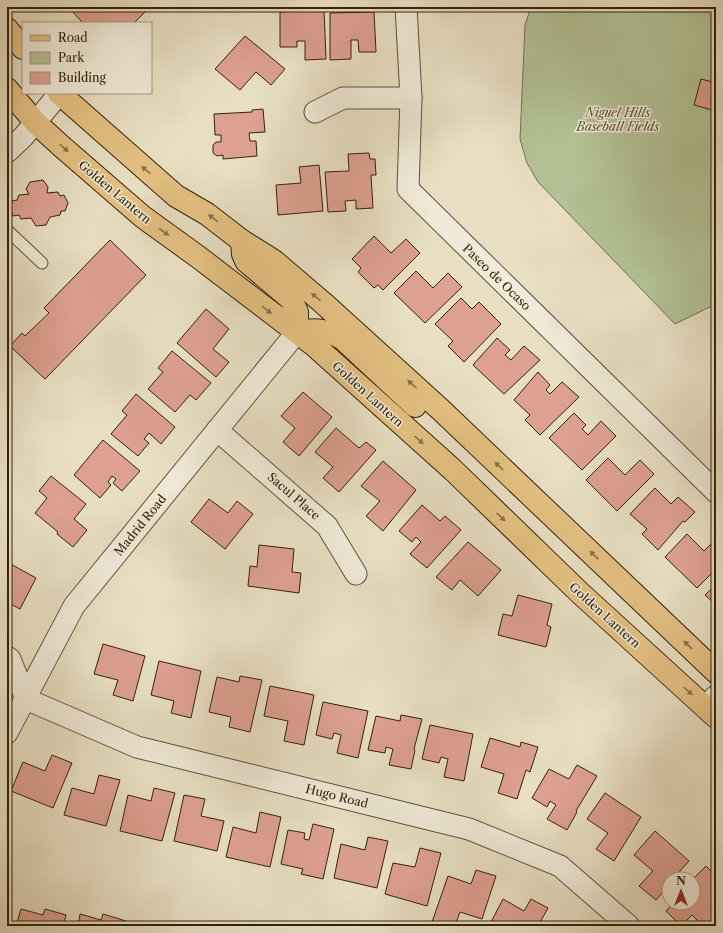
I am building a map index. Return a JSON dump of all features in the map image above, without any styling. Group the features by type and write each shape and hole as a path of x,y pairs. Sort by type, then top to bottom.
{"main road":[{"path":"7,29 22,47"},
{"name":"Golden Lantern","path":"7,88 35,122 143,217 297,332 453,470 580,593 713,706"},
{"path":"60,94 176,196 207,214 242,241 274,261 322,302 441,410 716,672"},
{"path":"242,241 243,254 246,261 290,299 295,306 297,332 320,330 333,332 343,339 391,385 422,412 432,414 441,410"}],"street":[{"name":"Paseo de Ocaso","path":"406,7 411,98 408,189 716,492"},
{"path":"7,152 58,94"},
{"path":"315,112 343,98 411,98"},
{"name":"Madrid Road","path":"7,733 74,606 297,332"},
{"name":"Sacul Place","path":"217,430 327,526 356,574"},
{"path":"7,657 10,659 26,699"},
{"name":"Hugo Road","path":"26,699 136,747 469,829 560,866 629,926"}],"lane":[{"path":"7,230 42,263"}],"green space":[{"name":"Niguel Hills Baseball Fields","path":"531,7 716,7 716,304 675,324 538,182 527,163 520,139 525,25"}],"building":[{"path":"68,7 146,7 148,9 135,22 82,22"},
{"path":"324,10 326,59 305,60 305,41 297,41 297,47 280,47 280,12"},
{"path":"374,12 376,52 359,52 358,40 351,40 351,59 330,60 330,13"},
{"path":"245,36 285,69 271,85 256,72 240,90 215,69"},
{"path":"701,79 716,83 716,111 694,105"},
{"path":"263,109 265,132 249,133 250,141 256,141 257,156 223,159 223,155 217,156 213,153 213,145 216,142 221,142 221,135 215,135 214,114 252,112 252,110"},
{"path":"369,153 370,159 375,159 376,175 371,175 373,208 356,209 356,200 345,201 346,211 328,212 325,172 349,171 348,154"},
{"path":"319,165 323,211 278,215 276,185 301,183 299,167"},
{"path":"43,180 48,187 47,193 58,192 60,196 64,195 68,203 65,211 61,211 60,215 50,217 46,225 36,226 31,218 21,219 19,215 13,216 9,208 12,201 17,200 19,195 29,194 26,189 30,182"},
{"path":"374,236 391,253 406,239 420,253 383,290 378,285 374,288 358,272 361,268 352,259"},
{"path":"110,240 146,275 45,379 10,346 22,333 25,336 49,313 44,308"},
{"path":"416,271 433,288 448,273 462,287 425,323 394,293"},
{"path":"461,298 472,309 479,302 501,324 464,362 448,346 453,341 435,324"},
{"path":"206,309 229,329 213,349 229,362 216,377 177,343"},
{"path":"497,338 510,350 505,355 511,360 524,346 540,360 504,394 473,365"},
{"path":"172,351 211,383 196,400 190,395 175,412 148,389 163,372 158,368"},
{"path":"538,372 550,385 546,390 550,394 562,382 579,397 540,435 525,420 530,415 514,400"},
{"path":"303,392 332,417 299,456 283,442 295,428 281,416"},
{"path":"136,394 175,427 161,444 149,433 144,439 149,443 138,456 111,434 127,415 122,411"},
{"path":"574,413 586,425 582,429 588,435 601,421 616,436 582,470 549,438"},
{"path":"336,428 359,448 366,442 376,450 339,492 323,478 333,467 315,452"},
{"path":"103,440 140,471 122,491 113,483 116,479 112,476 108,482 111,485 100,498 74,475"},
{"path":"608,458 625,475 640,460 654,474 617,511 586,480"},
{"path":"383,461 416,490 383,531 366,516 380,501 361,486"},
{"path":"51,476 86,504 74,519 87,530 73,547 35,513 47,498 39,491"},
{"path":"655,488 671,504 678,497 695,512 685,522 683,521 658,550 642,534 647,529 630,514"},
{"path":"209,499 228,513 237,501 253,514 225,549 191,522"},
{"path":"422,505 440,521 445,516 461,530 427,568 410,554 421,542 416,537 412,542 399,531"},
{"path":"687,534 704,551 716,539 716,569 697,588 665,557"},
{"path":"468,542 501,570 478,596 460,580 452,590 436,577"},
{"path":"259,545 294,549 292,572 301,573 299,593 248,586 250,566 257,567"},
{"path":"7,562 36,578 20,609 7,602"},
{"path":"716,584 716,605 705,595"},
{"path":"518,595 552,604 547,625 551,627 546,647 498,635 503,614 512,616"},
{"path":"103,644 145,656 133,701 113,695 118,680 94,674"},
{"path":"159,661 201,671 191,718 171,713 174,701 151,695"},
{"path":"240,676 262,680 250,732 229,727 231,717 209,712 217,677 239,682"},
{"path":"270,686 314,695 304,745 284,741 288,721 264,716"},
{"path":"323,702 368,711 358,758 337,753 341,735 334,733 332,739 316,735"},
{"path":"401,715 422,719 414,749 411,769 389,765 393,749 386,747 385,753 368,750 376,716 400,721"},
{"path":"430,725 473,734 464,781 444,777 448,759 441,757 439,763 422,759"},
{"path":"490,738 520,747 521,742 538,747 530,772 526,770 517,799 498,793 504,774 481,767"},
{"path":"52,755 72,763 53,808 11,791 23,762 45,771"},
{"path":"577,765 597,776 576,811 577,812 567,830 547,819 556,805 550,801 547,807 532,798 549,769 569,779"},
{"path":"99,775 120,780 106,826 64,815 72,788 94,794"},
{"path":"154,788 175,793 162,841 120,831 128,795 151,801"},
{"path":"605,793 641,817 614,861 596,849 608,833 587,819"},
{"path":"184,795 205,799 201,816 224,821 217,851 174,841"},
{"path":"260,812 281,817 270,867 226,857 233,827 256,833"},
{"path":"313,824 334,829 323,879 301,874 303,869 281,864 288,830 305,833 304,839 309,840"},
{"path":"655,831 689,861 680,871 661,871 661,894 656,900 639,886 653,871 634,855"},
{"path":"368,837 388,841 377,888 334,878 341,844 365,850"},
{"path":"420,848 441,853 427,906 385,894 393,863 415,867"},
{"path":"706,866 716,876 716,923 713,926 703,926 692,915 681,926 666,911 701,911 701,871"},
{"path":"476,870 496,876 482,919 460,912 455,926 431,925 448,876 471,884"},
{"path":"7,893 12,894 7,907"},
{"path":"503,899 524,911 531,899 548,908 538,926 489,926"},
{"path":"21,909 43,915 45,909 66,915 63,926 16,926"},
{"path":"80,914 101,920 103,914 126,921 124,926 78,926"}]}
